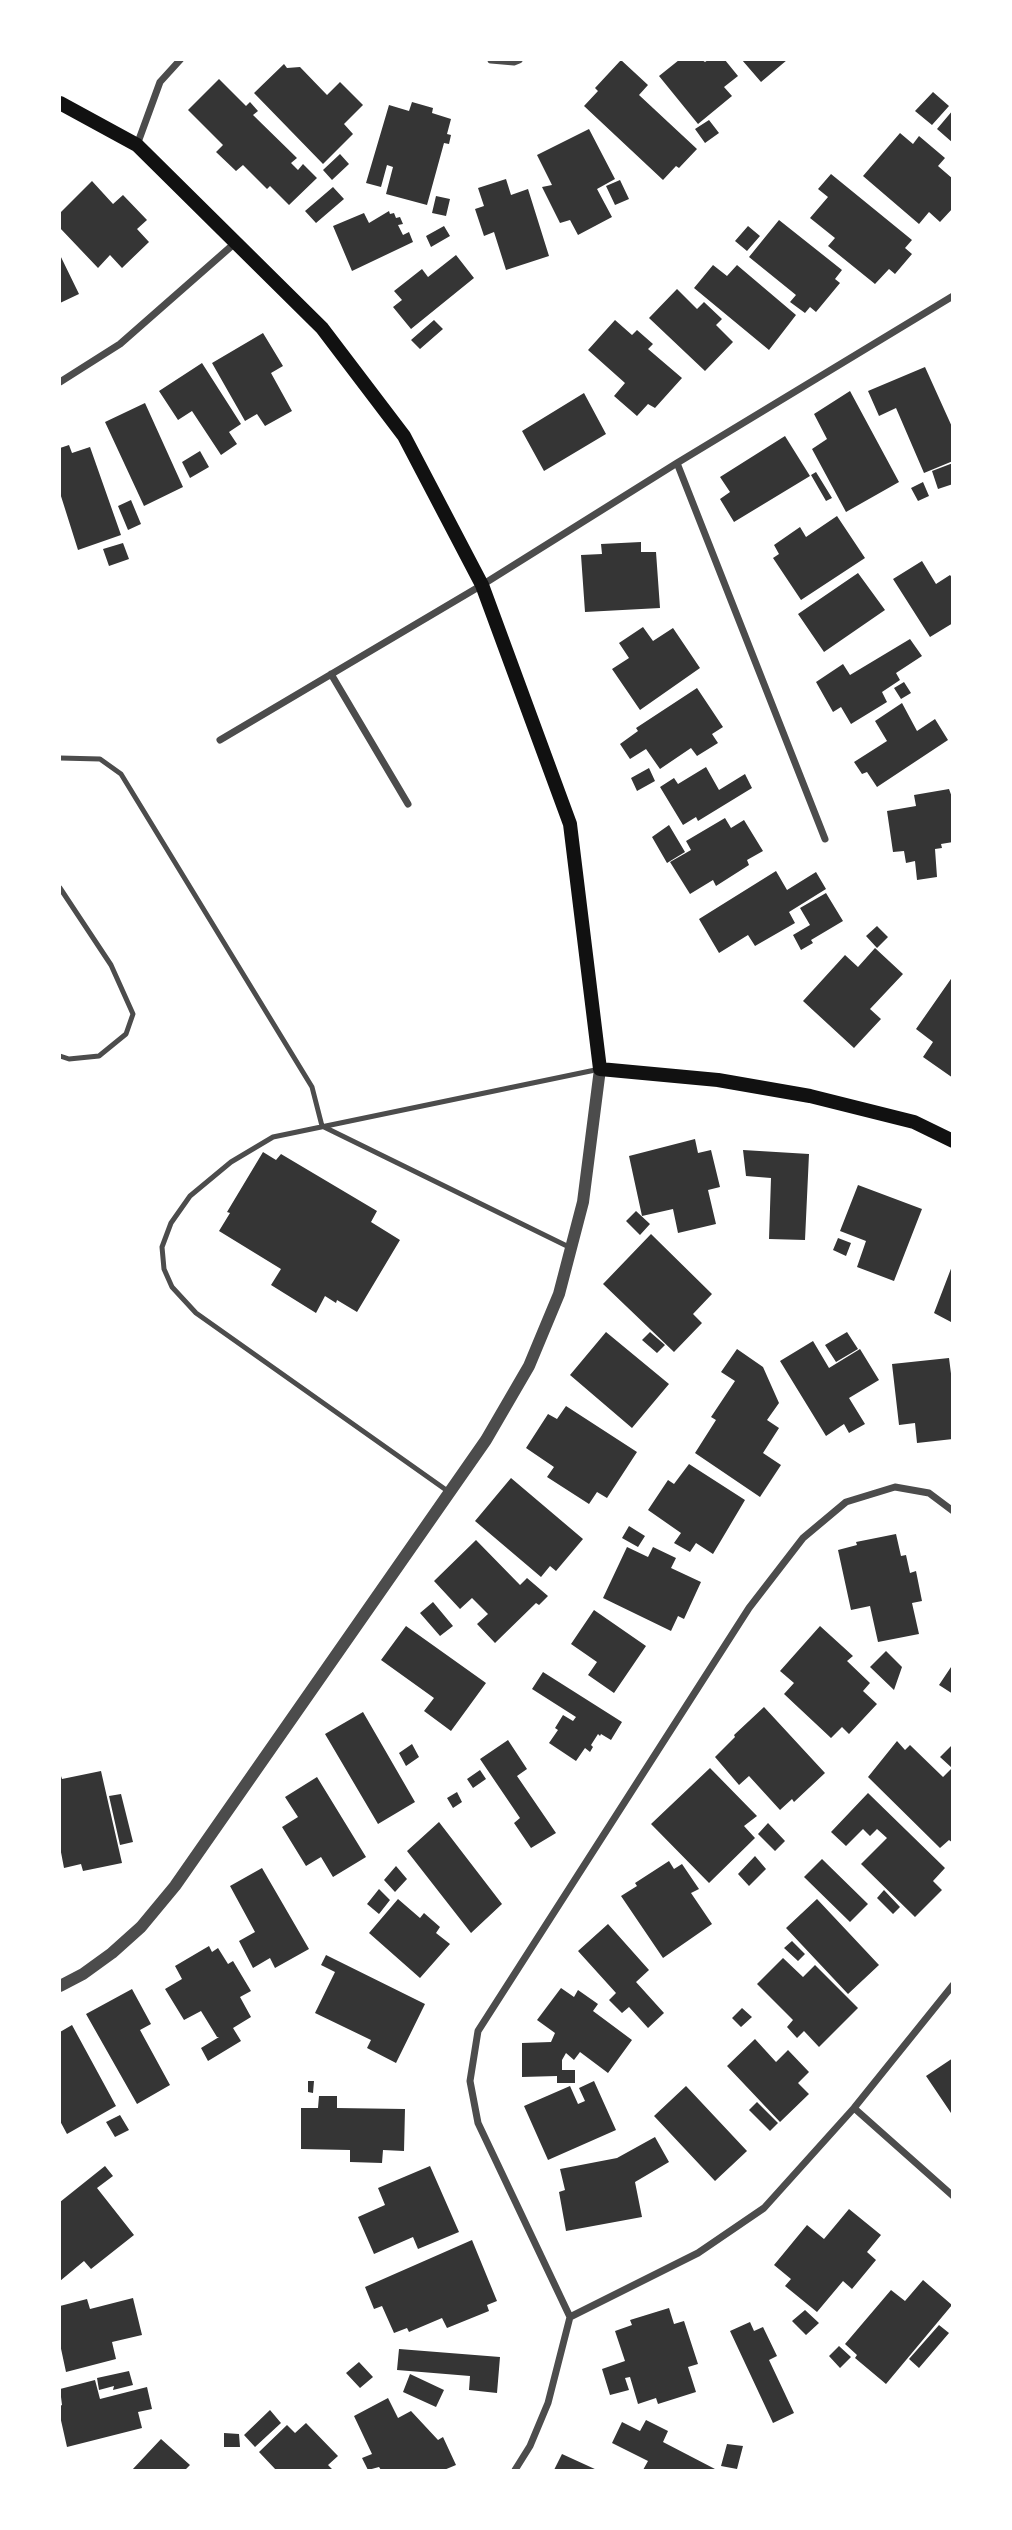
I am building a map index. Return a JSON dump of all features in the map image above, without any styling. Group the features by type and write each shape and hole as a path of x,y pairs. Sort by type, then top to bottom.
{"main road":[{"path":"60,103 137,145 322,328 404,436 482,585 570,824 600,1069 718,1080 810,1096 914,1122 953,1141"}],"street":[{"path":"137,145 160,82 180,60"},
{"path":"491,60 519,60"},
{"path":"60,382 120,344 236,243"},
{"path":"220,740 482,585 953,296"},
{"path":"677,463 825,839"},
{"path":"331,674 408,804"},
{"path":"60,1986 83,1974 112,1953 141,1927 174,1886 486,1440 529,1366 559,1294 583,1202 600,1069"},
{"path":"515,2470 530,2446 548,2403 570,2317 478,2123 470,2081 478,2031 749,1608 803,1538 846,1502 895,1487 929,1493 953,1511"},
{"path":"570,2317 698,2253 764,2208 854,2108 953,1985"},
{"path":"854,2108 953,2196"}],"lane":[{"path":"60,758 100,758 121,774 312,1087 322,1126 571,1248"},
{"path":"60,888 111,965 133,1014 126,1034 99,1056 69,1059 60,1056"},
{"path":"449,1492 196,1313 173,1287 164,1269 162,1247 171,1223 190,1196 231,1162 273,1137 600,1069"}],"building":[{"path":"621,60 648,85 639,95 697,149 663,180 584,106 598,91 595,88"},
{"path":"679,60 725,60 738,76 724,87 732,96 698,124 659,76"},
{"path":"742,60 787,60 761,82"},
{"path":"284,64 287,68 300,67 327,95 340,82 363,105 344,124 353,134 323,164 254,93"},
{"path":"219,79 246,106 250,102 258,111 253,115 297,158 291,163 298,170 303,164 317,178 289,205 270,186 267,189 243,165 236,171 216,152 223,145 188,110"},
{"path":"933,92 949,106 932,125 915,111"},
{"path":"412,102 433,108 432,113 451,119 447,134 451,135 449,144 444,143 427,205 386,194 393,167 387,165 381,187 366,183 389,105 409,111"},
{"path":"953,110 953,143 937,129"},
{"path":"709,120 719,133 705,143 695,129"},
{"path":"589,129 615,179 597,189 612,217 578,235 570,220 560,223 542,187 552,185 537,155"},
{"path":"900,133 913,144 919,136 945,158 938,166 953,179 953,208 940,222 929,212 919,224 863,176"},
{"path":"340,154 349,164 332,180 323,170"},
{"path":"831,174 912,240 905,248 912,254 895,274 889,269 875,284 828,246 835,238 810,218 828,197 818,189"},
{"path":"506,179 511,195 528,189 549,256 506,270 494,232 484,236 475,209 484,206 478,188"},
{"path":"620,180 629,199 615,205 606,186"},
{"path":"92,181 113,204 123,195 147,220 137,229 149,242 122,268 110,255 98,268 60,228 60,213"},
{"path":"333,187 344,199 316,223 305,211"},
{"path":"436,196 450,199 446,216 432,213"},
{"path":"389,211 390,214 394,213 396,218 400,217 403,224 398,225 403,235 409,232 413,242 352,271 333,226 364,213 369,223"},
{"path":"779,220 842,270 835,279 840,283 816,312 810,307 805,313 790,302 796,295 749,257"},
{"path":"444,226 450,236 431,247 426,236"},
{"path":"748,226 760,236 747,251 735,241"},
{"path":"60,255 79,294 60,303"},
{"path":"456,255 474,278 411,329 393,307 402,300 394,291 422,269 428,277"},
{"path":"713,265 727,276 737,265 796,315 769,350 694,288"},
{"path":"677,289 697,309 704,302 722,319 716,325 733,342 705,371 649,318"},
{"path":"434,320 443,329 420,349 411,340"},
{"path":"615,320 632,335 637,330 653,344 648,349 682,378 655,408 648,404 637,416 614,396 625,383 588,350"},
{"path":"263,333 283,366 271,373 292,411 265,426 257,414 245,421 212,363"},
{"path":"202,363 241,424 229,432 237,444 221,455 192,411 178,420 159,391"},
{"path":"925,367 953,429 953,461 924,473 896,408 879,416 868,391"},
{"path":"850,391 899,482 846,512 812,449 827,439 814,414"},
{"path":"584,393 606,434 544,471 522,431"},
{"path":"145,403 183,487 144,506 105,422"},
{"path":"785,436 810,476 734,522 720,499 730,492 720,477"},
{"path":"69,445 72,453 90,447 121,535 78,550 60,493 60,448"},
{"path":"200,451 209,467 190,478 182,462"},
{"path":"953,463 953,484 938,489 932,471"},
{"path":"816,472 832,498 826,501 811,475"},
{"path":"923,482 929,496 918,501 911,488"},
{"path":"131,500 141,524 128,530 118,506"},
{"path":"837,516 865,558 801,600 773,558 779,554 774,545 800,527 806,537"},
{"path":"641,542 641,552 656,552 660,608 585,612 581,555 602,554 601,544"},
{"path":"123,543 129,559 109,566 103,549"},
{"path":"922,561 936,584 950,575 953,579 953,623 930,637 893,579"},
{"path":"858,573 885,610 824,652 798,614"},
{"path":"643,627 653,641 673,628 700,668 640,710 612,669 629,658 619,643"},
{"path":"910,639 922,656 896,673 900,680 882,692 887,702 851,724 841,707 833,712 816,682 843,664 850,675"},
{"path":"904,682 911,693 901,699 894,688"},
{"path":"697,688 723,727 712,734 718,743 697,756 691,748 660,769 646,749 630,759 620,744 638,731 636,728"},
{"path":"902,703 917,731 935,719 948,740 877,787 867,772 862,774 854,762 887,741 875,721"},
{"path":"706,767 719,790 745,774 752,788 698,821 696,817 683,825 660,787 674,778 678,784"},
{"path":"649,768 655,781 637,791 631,778"},
{"path":"949,789 953,800 953,842 941,844 942,848 935,849 937,877 917,880 915,861 906,863 904,851 893,852 887,811 916,806 914,795"},
{"path":"725,818 731,828 744,820 763,851 747,860 749,865 716,886 713,880 690,894 670,862 691,850 686,841"},
{"path":"669,825 685,852 667,863 652,837"},
{"path":"776,871 787,890 816,872 826,889 789,912 795,923 755,946 748,935 719,953 699,919"},
{"path":"826,893 843,921 811,940 813,943 801,950 793,935 810,925 800,908"},
{"path":"877,926 888,937 877,948 866,936"},
{"path":"875,948 903,974 870,1009 881,1019 854,1048 803,1001 845,955 858,967"},
{"path":"953,976 953,1078 923,1057 933,1042 916,1029"},
{"path":"695,1139 698,1153 711,1150 720,1187 708,1190 716,1224 678,1233 673,1209 642,1216 629,1156"},
{"path":"743,1150 809,1154 805,1240 769,1239 771,1178 746,1176"},
{"path":"263,1152 276,1160 281,1154 377,1211 371,1222 400,1240 357,1312 325,1296 316,1313 271,1285 281,1269 219,1231 230,1213 227,1212"},
{"path":"858,1185 922,1209 894,1281 857,1267 866,1241 840,1231"},
{"path":"636,1211 650,1224 640,1235 626,1221"},
{"path":"651,1234 712,1294 693,1314 702,1323 674,1352 603,1284"},
{"path":"838,1238 851,1243 846,1256 833,1250"},
{"path":"952,1266 953,1319 951,1322 934,1313"},
{"path":"606,1332 669,1384 632,1428 570,1375"},
{"path":"650,1332 665,1345 657,1353 642,1340"},
{"path":"847,1332 858,1349 836,1362 825,1345"},
{"path":"813,1341 829,1368 860,1349 879,1380 849,1398 865,1424 849,1433 844,1424 826,1436 780,1361"},
{"path":"737,1349 763,1367 779,1403 767,1420 779,1428 763,1453 781,1465 760,1497 695,1453 716,1420 711,1417 735,1381 721,1372"},
{"path":"949,1358 953,1389 953,1439 917,1443 915,1423 899,1425 892,1364"},
{"path":"566,1406 637,1452 607,1498 597,1492 589,1504 547,1477 554,1467 526,1448 548,1414 557,1419"},
{"path":"689,1464 745,1500 713,1554 696,1543 690,1552 674,1543 681,1533 648,1510 668,1480 674,1484"},
{"path":"511,1478 583,1539 556,1571 550,1566 541,1577 475,1521"},
{"path":"629,1526 645,1536 638,1547 622,1538"},
{"path":"896,1534 901,1556 906,1555 910,1573 916,1571 922,1601 912,1603 919,1634 878,1642 870,1606 851,1610 838,1550 857,1545 856,1542"},
{"path":"476,1540 520,1585 527,1578 548,1596 539,1605 536,1603 495,1643 477,1624 488,1614 472,1598 460,1609 434,1581"},
{"path":"627,1547 648,1557 653,1547 676,1558 671,1568 701,1582 684,1619 678,1616 671,1631 603,1598"},
{"path":"433,1602 453,1626 440,1636 420,1613"},
{"path":"594,1610 646,1646 614,1693 588,1675 597,1662 571,1644"},
{"path":"406,1626 486,1683 451,1731 424,1711 434,1698 381,1660"},
{"path":"820,1626 853,1656 847,1661 870,1683 863,1691 877,1704 849,1734 842,1727 831,1738 784,1694 794,1683 780,1671"},
{"path":"886,1651 902,1667 894,1690 870,1667"},
{"path":"953,1664 953,1694 939,1685"},
{"path":"543,1672 622,1722 611,1740 598,1734 590,1752 585,1748 576,1761 549,1743 558,1730 555,1728 563,1715 573,1721 576,1717 532,1689"},
{"path":"764,1707 825,1773 794,1802 792,1799 780,1810 749,1776 739,1785 715,1757"},
{"path":"363,1712 415,1802 378,1824 325,1734"},
{"path":"508,1740 527,1769 517,1776 556,1833 531,1848 514,1823 520,1818 480,1759"},
{"path":"897,1741 905,1750 910,1745 943,1777 952,1768 940,1757 953,1744 953,1843 949,1840 940,1848 868,1777"},
{"path":"412,1744 419,1757 406,1766 399,1753"},
{"path":"710,1768 757,1816 744,1826 755,1838 709,1883 651,1824"},
{"path":"480,1770 486,1779 473,1788 467,1779"},
{"path":"101,1771 122,1863 83,1871 81,1864 64,1868 60,1847 60,1773 62,1779"},
{"path":"317,1777 366,1857 333,1877 321,1857 306,1866 282,1827 298,1817 285,1797"},
{"path":"457,1792 462,1802 453,1808 447,1798"},
{"path":"868,1793 945,1868 933,1881 942,1890 915,1917 861,1864 887,1838 877,1829 870,1836 863,1829 846,1846 831,1832"},
{"path":"121,1794 133,1842 120,1845 109,1796"},
{"path":"439,1822 502,1904 471,1933 407,1851"},
{"path":"768,1823 785,1841 775,1851 758,1834"},
{"path":"755,1856 766,1869 749,1886 738,1874"},
{"path":"822,1859 868,1904 850,1922 804,1877"},
{"path":"669,1861 674,1869 682,1864 699,1889 691,1893 712,1924 663,1958 621,1896 637,1886 635,1883"},
{"path":"396,1866 407,1879 395,1892 384,1880"},
{"path":"262,1868 309,1949 275,1968 270,1958 253,1968 239,1941 255,1932 230,1886"},
{"path":"379,1889 390,1900 379,1914 367,1904"},
{"path":"884,1890 900,1907 893,1914 877,1898"},
{"path":"398,1899 420,1918 424,1913 440,1927 436,1933 450,1944 420,1978 369,1933"},
{"path":"817,1899 879,1965 848,1994 786,1928"},
{"path":"608,1924 649,1970 636,1982 664,2013 648,2028 629,2007 622,2013 609,2000 616,1993 578,1951"},
{"path":"792,1941 805,1954 798,1961 784,1948"},
{"path":"209,1946 212,1952 218,1948 228,1964 233,1961 251,1991 240,1997 251,2017 233,2028 241,2041 208,2061 201,2048 219,2037 201,2011 184,2020 165,1989 182,1979 175,1966"},
{"path":"326,1955 425,2004 396,2063 367,2048 371,2040 315,2013 335,1972 321,1965"},
{"path":"783,1958 803,1977 815,1965 858,2008 819,2047 804,2031 797,2038 787,2027 793,2020 757,1984"},
{"path":"561,1988 574,1997 578,1990 598,2004 593,2011 632,2040 608,2073 580,2052 574,2060 566,2053 562,2060 562,2070 575,2070 575,2083 557,2083 557,2076 522,2077 522,2043 551,2042 555,2033 537,2020"},
{"path":"132,1989 151,2024 140,2030 170,2085 137,2104 86,2014"},
{"path":"742,2008 752,2017 741,2027 732,2018"},
{"path":"72,2025 116,2106 67,2134 60,2121 60,2032"},
{"path":"755,2039 776,2062 788,2050 809,2072 798,2083 809,2094 780,2122 727,2066"},
{"path":"953,2058 953,2116 926,2076"},
{"path":"308,2081 314,2081 313,2093 308,2092"},
{"path":"594,2081 616,2130 548,2160 524,2106 570,2086 578,2104 585,2101 579,2088"},
{"path":"686,2086 747,2151 715,2181 654,2116"},
{"path":"319,2096 337,2096 337,2108 405,2109 404,2151 383,2150 382,2163 350,2162 350,2150 301,2149 301,2108 318,2108"},
{"path":"757,2102 778,2123 770,2131 749,2110"},
{"path":"120,2115 129,2130 115,2137 106,2122"},
{"path":"655,2137 669,2162 635,2182 642,2217 566,2231 559,2192 565,2190 560,2169 617,2158"},
{"path":"105,2166 113,2176 97,2188 134,2235 91,2269 84,2261 60,2281 60,2202"},
{"path":"430,2166 459,2232 418,2249 413,2237 374,2254 358,2217 385,2205 378,2188"},
{"path":"849,2209 881,2235 867,2252 876,2260 852,2289 843,2281 817,2312 785,2286 791,2279 774,2265 807,2225 824,2239"},
{"path":"472,2240 497,2301 487,2305 489,2311 447,2328 442,2318 409,2332 407,2328 394,2333 382,2306 374,2309 365,2287"},
{"path":"923,2280 952,2305 886,2384 855,2358 857,2355 845,2344 891,2290 905,2301"},
{"path":"133,2298 142,2335 112,2342 116,2359 66,2372 60,2344 60,2306 87,2299 90,2309"},
{"path":"669,2308 674,2324 684,2321 698,2364 688,2367 696,2392 658,2404 656,2398 638,2404 630,2377 625,2378 629,2390 610,2395 602,2369 625,2361 615,2331 632,2325 630,2320"},
{"path":"805,2310 819,2323 806,2335 792,2321"},
{"path":"750,2322 754,2331 763,2327 777,2356 769,2360 794,2413 773,2423 730,2331"},
{"path":"939,2325 949,2333 919,2368 909,2359"},
{"path":"839,2346 851,2357 840,2368 829,2356"},
{"path":"399,2349 500,2357 497,2393 469,2390 470,2376 397,2370"},
{"path":"359,2362 373,2377 360,2388 346,2373"},
{"path":"129,2371 133,2385 99,2390 97,2378"},
{"path":"410,2374 444,2390 436,2407 403,2392"},
{"path":"95,2380 100,2399 147,2387 152,2409 138,2412 142,2428 67,2447 60,2416 60,2389"},
{"path":"388,2398 398,2418 411,2411 438,2440 443,2437 456,2465 444,2470 381,2470 379,2467 368,2470 362,2458 372,2454 354,2416"},
{"path":"270,2410 281,2423 255,2447 244,2435"},
{"path":"646,2420 668,2431 663,2442 715,2470 643,2470 648,2461 612,2443 622,2422 640,2431"},
{"path":"306,2423 338,2456 328,2465 333,2470 276,2470 259,2452 287,2425 295,2433"},
{"path":"224,2433 239,2434 240,2447 224,2447"},
{"path":"161,2439 190,2465 185,2470 132,2470"},
{"path":"727,2444 743,2446 737,2469 721,2466"},
{"path":"562,2454 597,2470 554,2470"}]}
